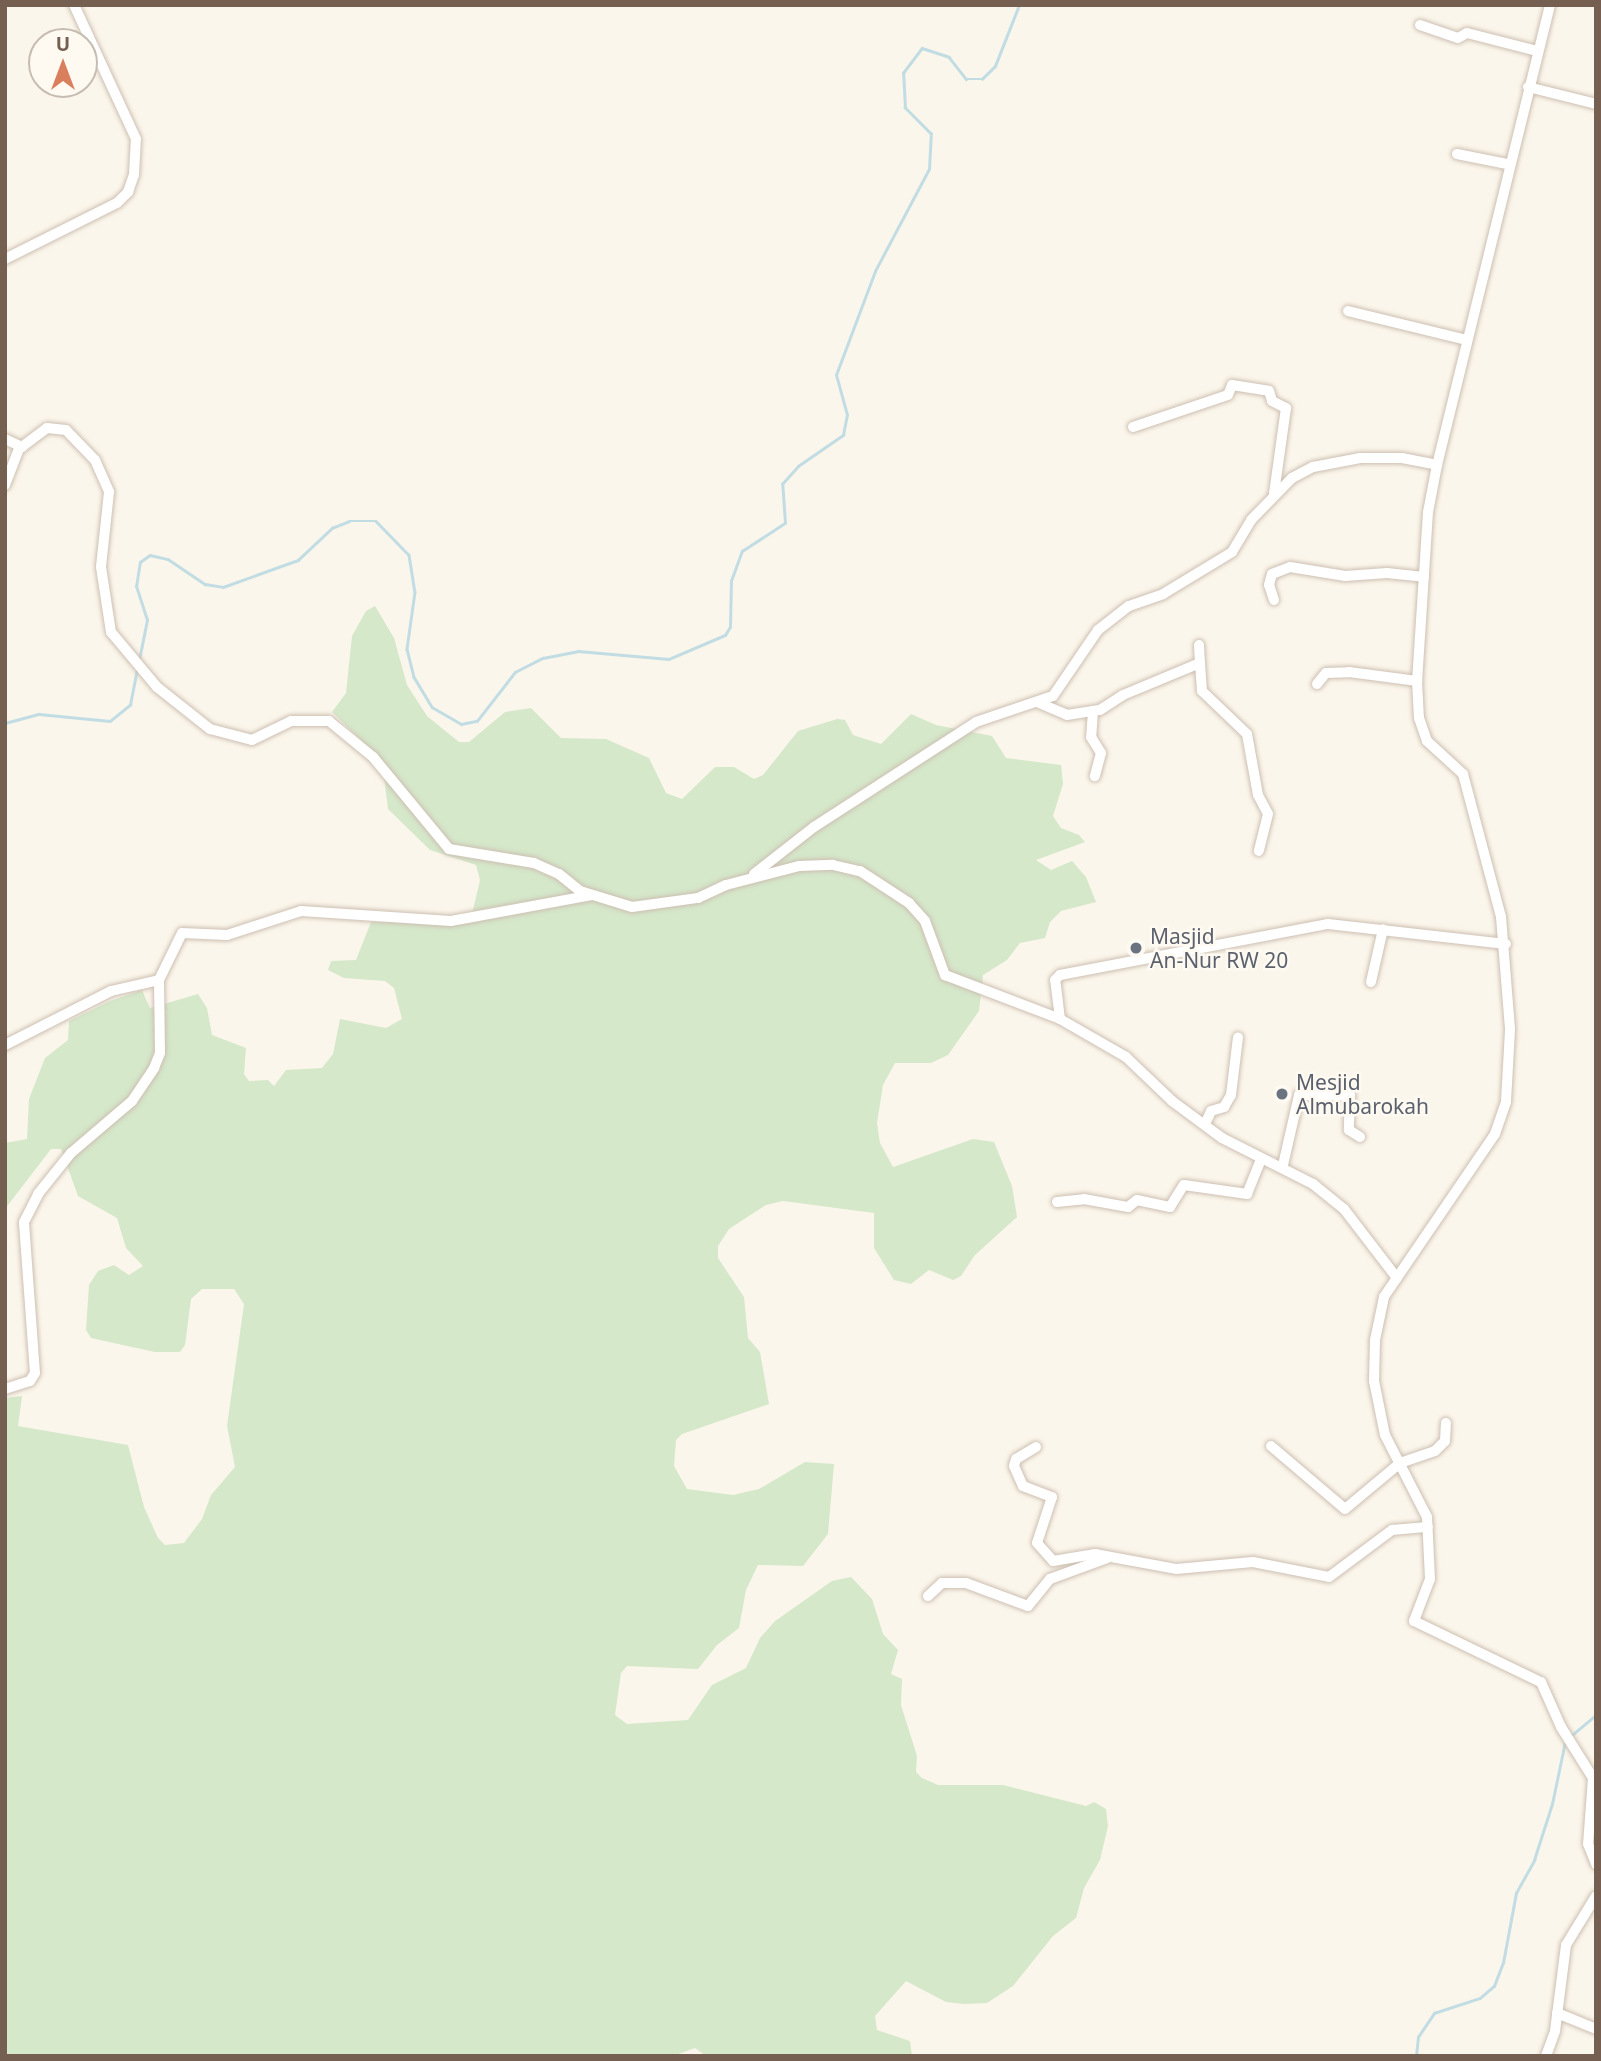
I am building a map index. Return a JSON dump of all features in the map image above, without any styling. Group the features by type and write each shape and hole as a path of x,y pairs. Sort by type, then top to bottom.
{"street":[{"path":"5,259 117,203 128,192 134,175 136,139 74,5"},
{"path":"1550,5 1507,164 1437,465 1424,578 1417,681 1419,718 1427,741 1463,774 1506,944 1510,1054 1500,1123 1397,1278 1378,1318 1374,1381 1385,1436 1423,1506 1428,1527 1429,1583 1415,1609 1414,1621 1538,1679 1571,1744 1594,1776 1588,1844 1596,1864"},
{"path":"1420,24 1458,38 1467,33 1537,51"},
{"path":"1528,87 1596,104"},
{"path":"1457,154 1507,164"},
{"path":"1348,311 1467,340"},
{"path":"1133,428 1227,395 1233,385 1269,391 1272,401 1286,408 1274,493"},
{"path":"5,485 22,447 47,428 66,430 104,476 110,506 102,548 102,585 111,632 157,687 195,719 237,739 263,737 291,721 329,721 373,757 449,849 534,863 559,874 580,891 632,907 664,905 698,898 749,878 799,866 833,865 860,871 909,903 925,921 944,975 1060,1019 1126,1057 1172,1101 1261,1160 1283,1166 1344,1209 1397,1278"},
{"path":"5,439 22,447"},
{"path":"749,878 814,827 975,722 1002,710 1040,703 1058,691 1086,642 1112,617 1163,594 1232,552 1274,493 1302,472 1336,461 1383,457 1437,465"},
{"path":"1274,600 1269,585 1272,574 1290,567 1345,576 1387,573 1424,578"},
{"path":"1199,645 1202,691 1247,734 1258,795 1268,814 1258,851"},
{"path":"1040,703 1067,715 1093,711 1200,663"},
{"path":"1317,684 1326,673 1340,672 1417,681"},
{"path":"1093,711 1091,737 1100,746 1101,753 1095,776"},
{"path":"5,1389 30,1381 35,1373 24,1222 38,1194 71,1153 132,1101 154,1068 160,1053 159,980 185,932 227,935 301,911 451,921 594,894"},
{"path":"1060,1019 1055,980 1060,975 1328,924 1383,929 1397,935 1506,944"},
{"path":"1371,982 1383,929"},
{"path":"5,1045 111,991 159,980"},
{"path":"1205,1124 1211,1111 1224,1107 1231,1095 1238,1037"},
{"path":"1283,1166 1299,1095 1350,1095 1349,1130 1360,1138"},
{"path":"1058,1202 1084,1199 1128,1207 1137,1200 1170,1207 1184,1185 1247,1194 1261,1160"},
{"path":"1271,1446 1344,1508 1400,1463 1426,1456 1443,1445 1446,1423"},
{"path":"1036,1447 1014,1462 1023,1486 1052,1497 1037,1545 1053,1561 1095,1554 1176,1569 1253,1562 1329,1577 1392,1530 1428,1527"},
{"path":"928,1596 942,1583 966,1583 1028,1606 1050,1579 1078,1566 1114,1556"},
{"path":"1546,2056 1558,2013 1566,1945 1596,1896"},
{"path":"1558,2013 1596,2029"}],"green space":[{"path":"375,606 394,638 407,685 427,716 459,742 469,742 505,712 531,708 561,738 606,739 649,758 666,793 682,799 715,767 734,767 754,779 763,775 798,731 837,719 845,720 853,735 881,744 911,714 936,725 992,736 1006,758 1061,765 1063,784 1053,816 1061,828 1079,835 1085,842 1036,860 1051,870 1072,861 1086,877 1096,902 1061,911 1050,922 1045,938 1020,943 1007,960 983,975 979,1011 948,1055 931,1063 895,1063 883,1085 877,1123 880,1143 893,1167 973,1139 994,1142 1012,1186 1017,1217 975,1255 961,1276 953,1280 929,1270 911,1284 894,1280 874,1248 874,1213 783,1201 766,1205 729,1229 718,1246 718,1258 744,1297 748,1338 760,1352 769,1404 682,1434 676,1440 674,1466 687,1489 733,1495 759,1489 805,1462 834,1464 828,1534 803,1566 758,1565 746,1590 739,1628 717,1645 698,1669 627,1666 621,1673 615,1715 627,1724 688,1720 712,1685 746,1668 760,1638 775,1621 832,1581 851,1577 872,1599 883,1634 898,1650 891,1674 902,1679 901,1705 917,1756 916,1772 922,1778 938,1785 1003,1785 1086,1806 1094,1802 1106,1809 1108,1826 1100,1860 1084,1888 1076,1918 1053,1936 1013,1986 987,2003 964,2004 946,2002 906,1981 875,2016 877,2030 910,2041 912,2056 706,2056 695,2048 673,2056 5,2056 5,1398 22,1396 18,1426 128,1445 144,1507 158,1538 165,1545 184,1543 202,1519 211,1495 235,1467 227,1426 244,1304 234,1289 202,1289 191,1299 185,1345 180,1352 155,1352 91,1338 86,1330 89,1285 98,1271 114,1265 129,1275 143,1266 126,1248 117,1218 78,1196 61,1149 51,1149 5,1209 5,1143 27,1139 29,1099 45,1058 68,1040 69,1021 110,1001 142,990 150,1008 198,994 207,1008 212,1035 246,1048 244,1074 249,1081 268,1080 274,1086 286,1070 322,1068 333,1054 340,1019 386,1028 402,1019 394,988 385,981 344,978 328,970 331,961 356,960 371,922 470,923 480,880 476,865 430,850 388,809 382,760 332,712 346,693 352,636 366,611"}],"waterway":[{"path":"139,660 147,620 136,587 140,562 150,555 168,559 205,584 223,587 298,560 332,528 349,521 376,521 409,555 415,592 407,649 414,677 432,707 461,724 477,721 515,672 543,658 578,651 669,659 725,635 730,627 731,581 742,551 785,523 782,484 798,466 843,435 847,415 836,375 875,271 929,169 931,134 905,108 903,73 922,48 949,57 966,79 982,79 995,66 1019,5"},
{"path":"5,723 39,714 110,721 130,705 137,670"},
{"path":"1572,1735 1596,1715"},
{"path":"1416,2056 1418,2037 1434,2013 1480,1998 1494,1986 1503,1963 1516,1893 1534,1860 1552,1804 1565,1742"}],"place":[{"name":"Masjid An-Nur RW 20","path":"1136,948"},
{"name":"Mesjid Almubarokah","path":"1282,1094"}]}
